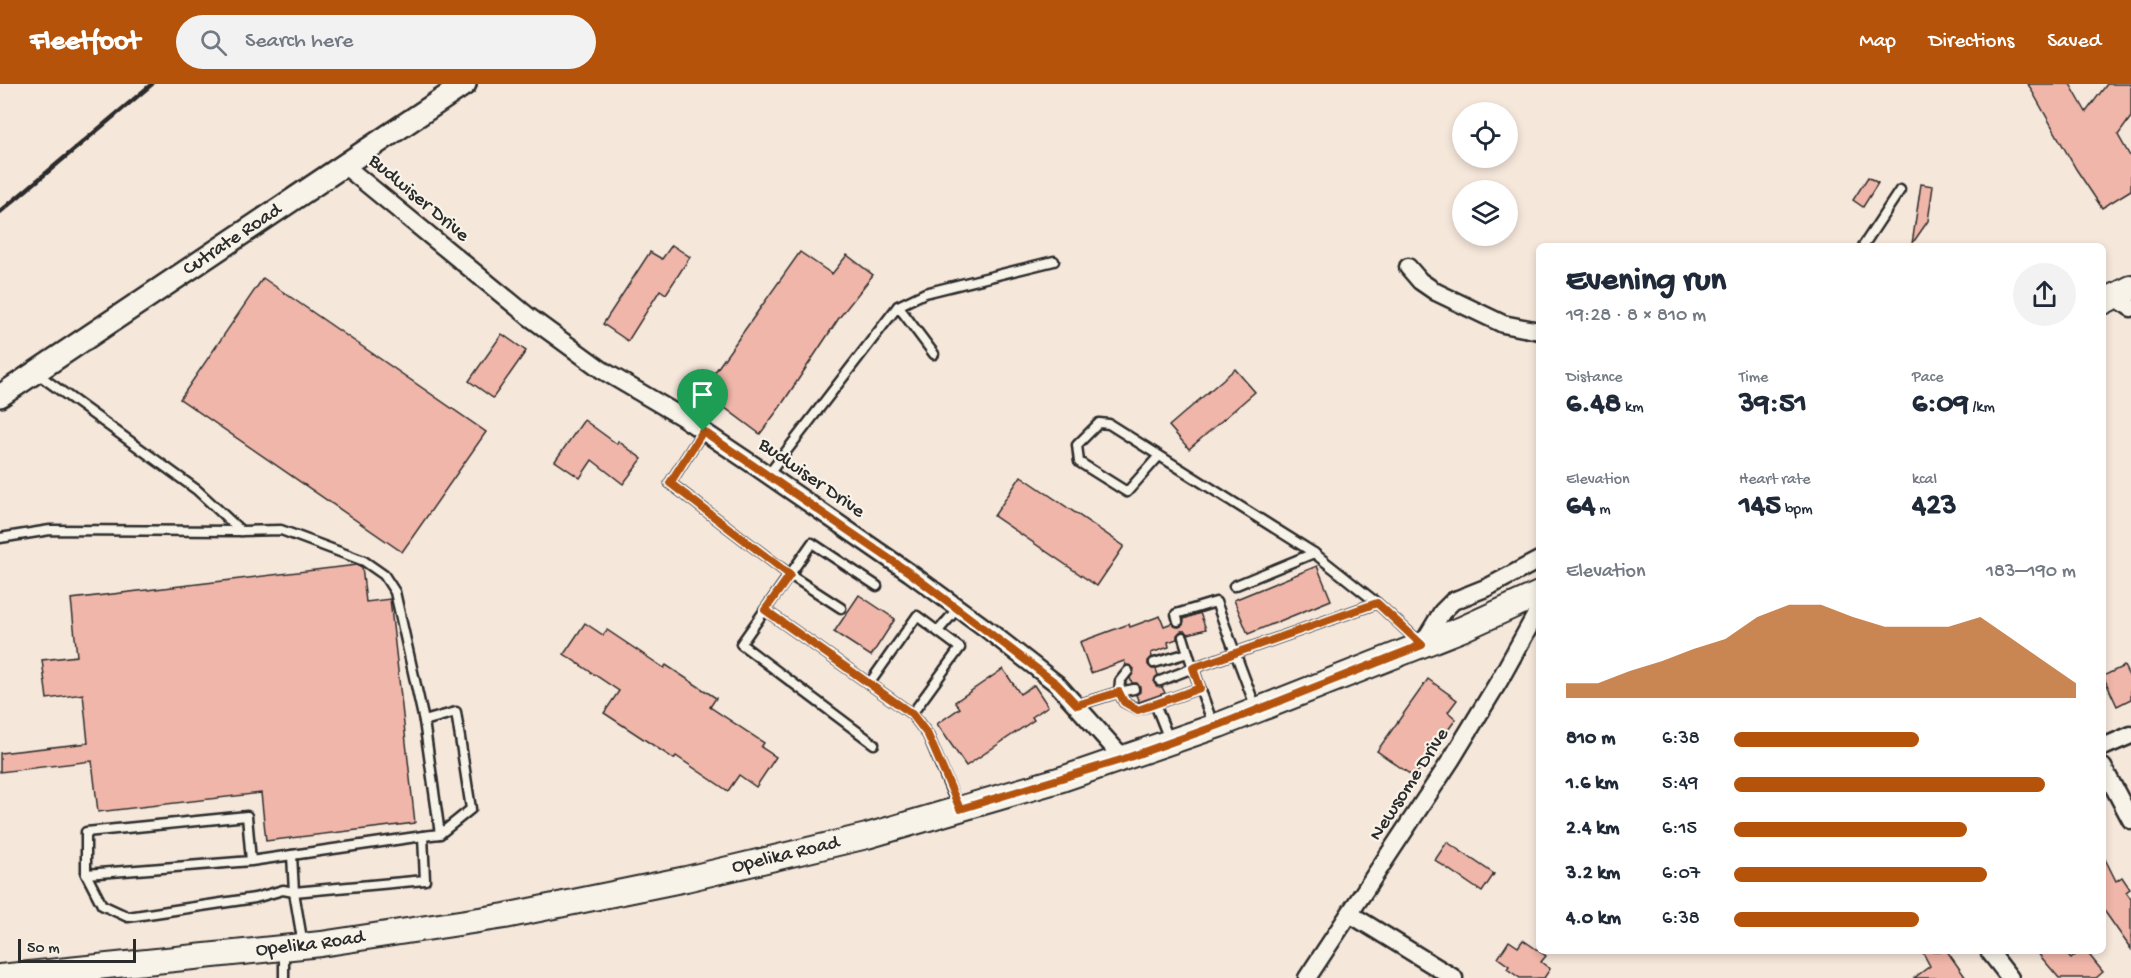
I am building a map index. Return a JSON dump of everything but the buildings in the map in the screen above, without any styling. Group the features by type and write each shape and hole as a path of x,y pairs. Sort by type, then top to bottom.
{"main road":[{"name":"Opelika Road","path":"0,977 54,975 138,967 424,930 596,899 867,836 1124,759 1422,645 1536,595"}],"street":[{"name":"Cutrate Road","path":"0,396 465,84"},
{"name":"Budwiser Drive","path":"345,166 528,316 602,370 703,431 958,608 1057,684 1124,759"},
{"path":"1408,267 1420,281 1436,292 1503,324 1536,330"},
{"path":"1422,645 1442,612 1454,601 1488,587 1536,562"},
{"name":"Newsome Drive","path":"1307,978 1451,760 1536,614"},
{"path":"2106,746 2131,735"},
{"path":"2106,773 2131,820"},
{"path":"1350,914 1454,978"},
{"path":"1991,954 2010,978"}],"lane":[{"path":"1865,243 1900,190"},
{"path":"768,475 898,306 926,293 1054,261"},
{"path":"898,306 934,354"},
{"path":"35,372 196,490 241,531"},
{"path":"1158,457 1127,492 1079,462 1077,445 1099,423 1109,424 1158,457 1314,553 1377,603 1422,645"},
{"path":"703,431 670,483 790,575 841,608"},
{"path":"0,538 50,530 281,530 364,561 384,575 396,592 424,721 440,834"},
{"path":"874,744 741,644 812,543 877,586"},
{"path":"1234,586 1314,553"},
{"path":"1178,621 1176,614 1216,602 1257,709"},
{"path":"1160,681 1377,603"},
{"path":"938,631 958,608"},
{"path":"765,610 912,714 928,735 960,809"},
{"path":"869,684 917,616 960,648 912,714"},
{"path":"1183,637 1214,726"},
{"path":"1154,663 1188,653"},
{"path":"1128,671 1120,681 1119,692 1124,702 1138,710 1200,688"},
{"path":"1077,705 1134,689"},
{"path":"1155,704 1170,742"},
{"path":"86,874 251,861 440,834 471,809 456,712 424,721"},
{"path":"251,861 247,816 86,832 86,874 102,905 128,917 255,898 283,890 294,892 424,880 423,836"},
{"path":"284,978 294,947 292,855"}],"railway":[{"path":"0,212 152,84"}],"route":[{"path":"703,431 910,573 984,627 1057,684 1077,705 1119,692 1124,702 1138,710 1200,688 1193,668 1377,603 1422,645 1219,725 1124,759 960,809 928,735 912,714 765,610 790,575 670,483 703,431"}]}
